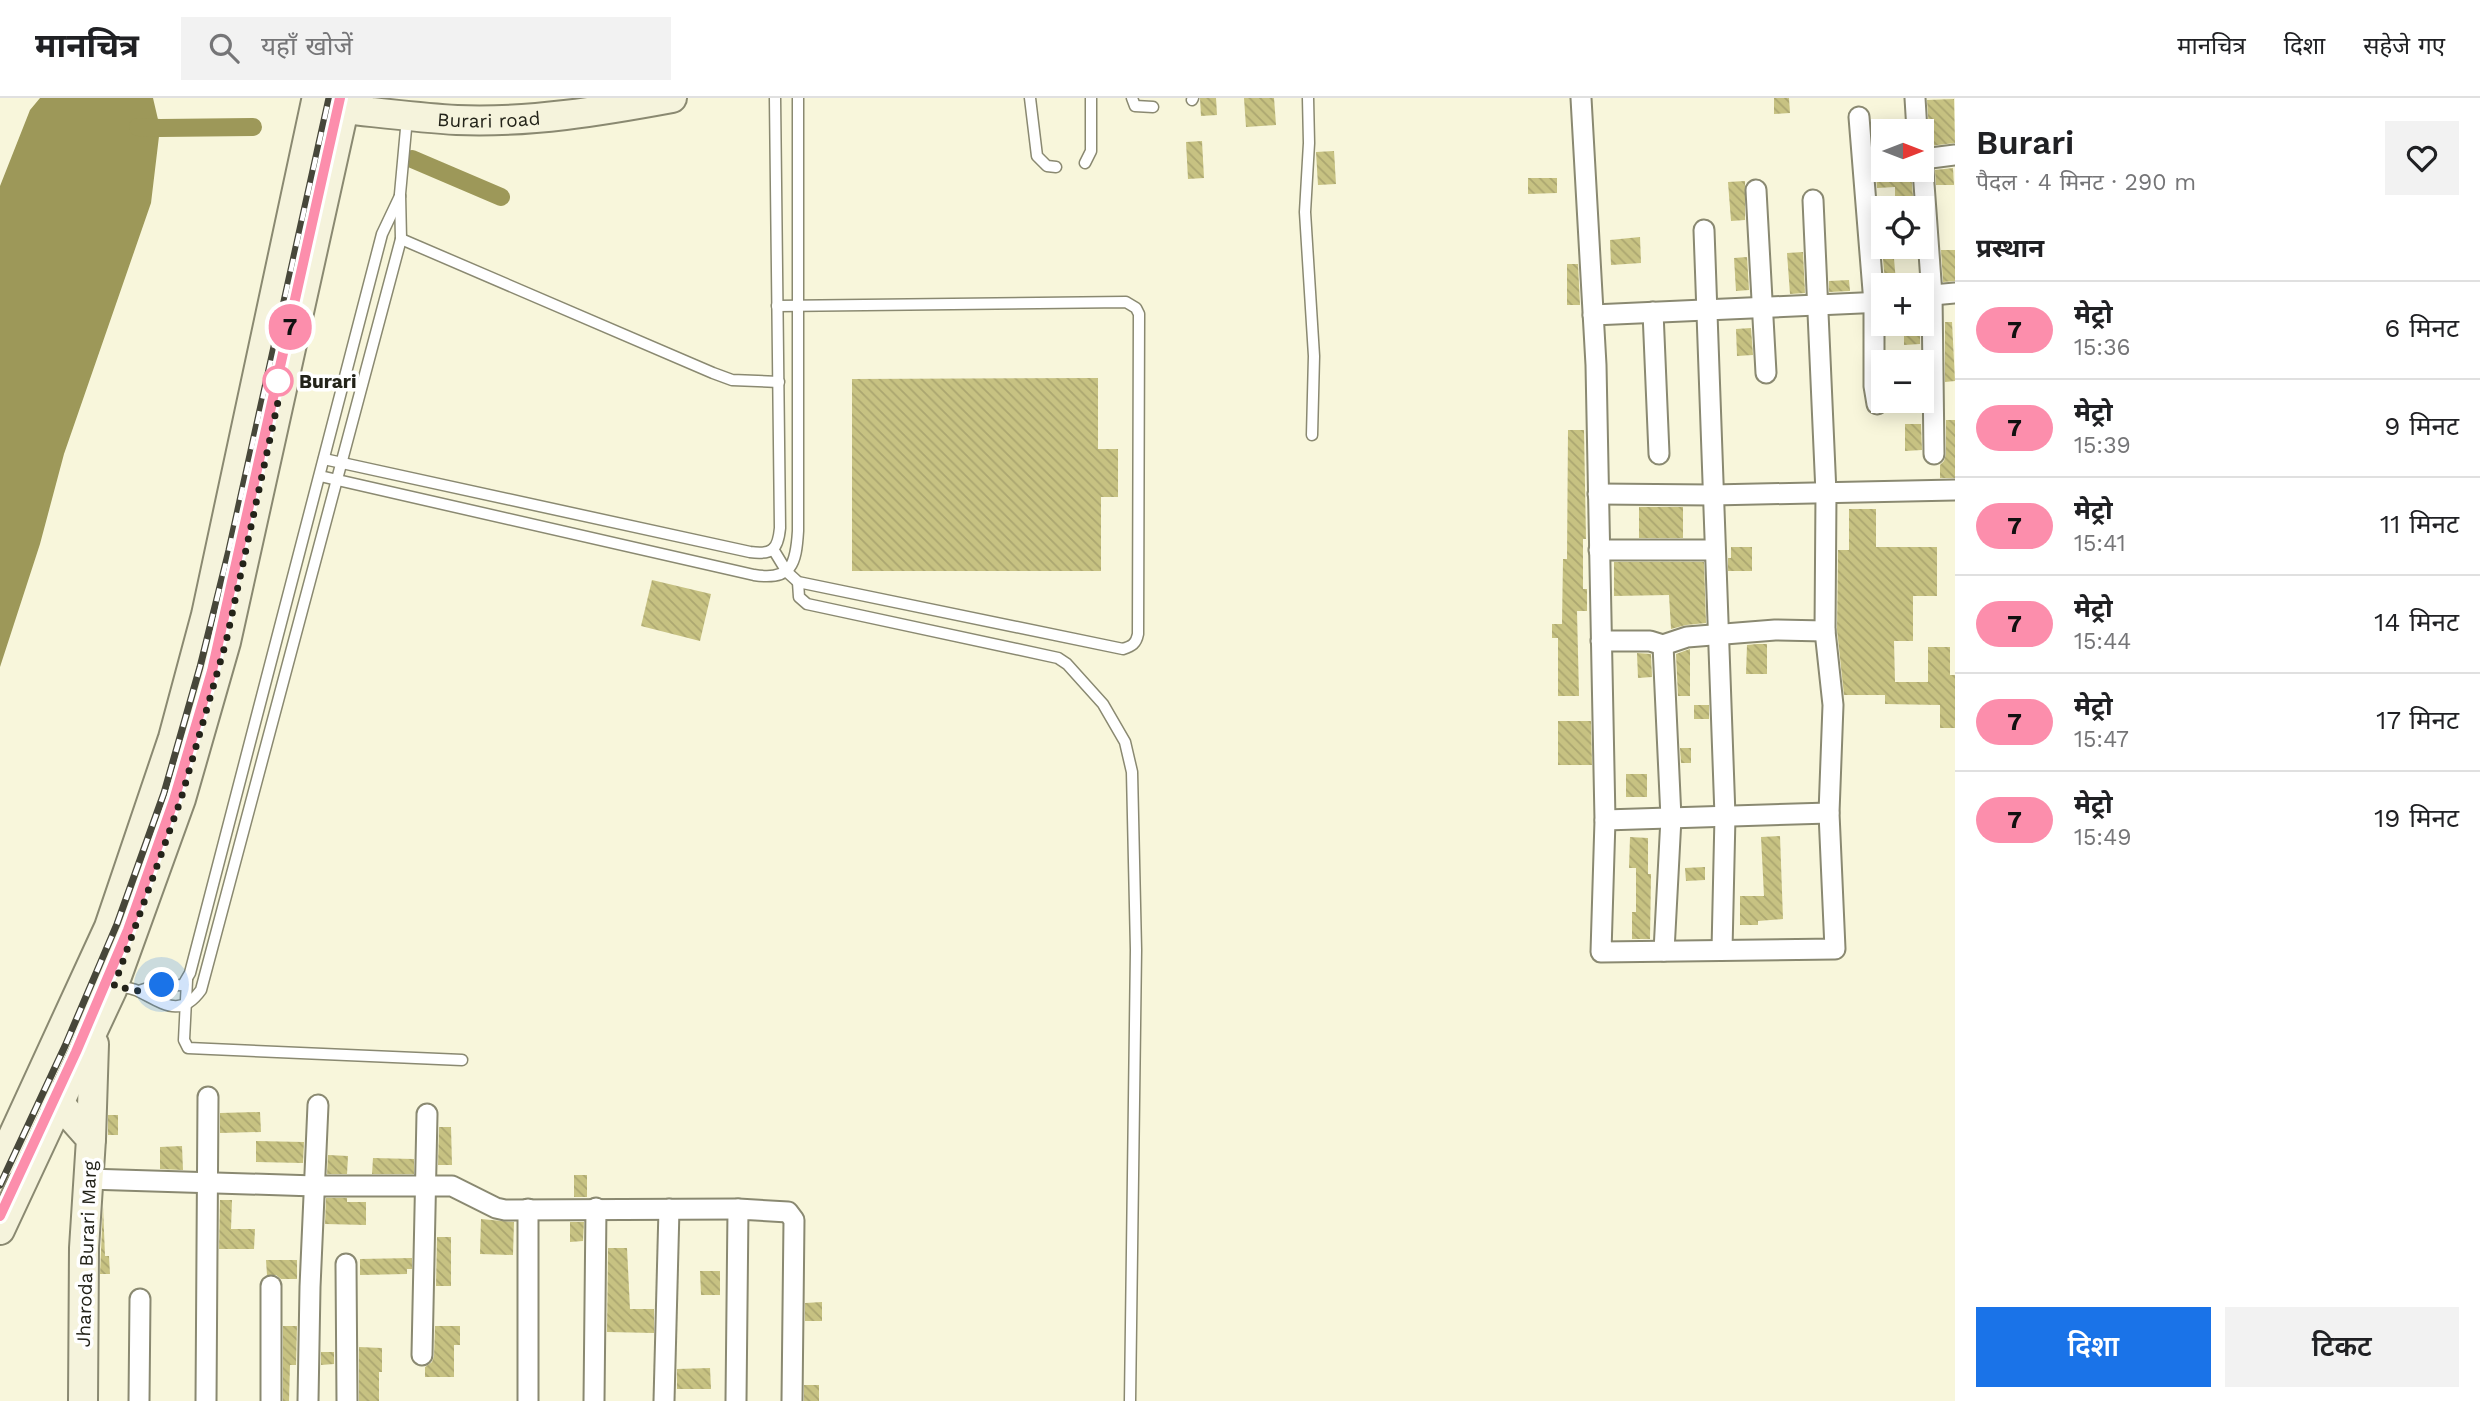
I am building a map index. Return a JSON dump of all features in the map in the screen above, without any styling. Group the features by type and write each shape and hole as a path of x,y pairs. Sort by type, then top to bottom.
{"main road":[{"name":"Burari road","path":"308,99 344,109 458,120 515,119 605,111 672,98"},
{"path":"0,1164 109,927 173,738 206,615 308,99"},
{"path":"0,1230 94,1029 126,988 226,642 344,109"},
{"path":"91,1139 94,1029"},
{"name":"Jharoda Burari Marg","path":"37,1088 60,1104 91,1139 85,1248 83,1401"}],"street":[{"path":"1581,98 1593,314 1598,494 1605,820 1601,952 1835,949 1829,813 1833,705 1825,631 1826,493 1813,200"},
{"path":"1915,98 1916,119"},
{"path":"1859,117 1875,273"},
{"path":"1934,156 1955,155"},
{"path":"1923,182 1926,273"},
{"path":"1756,190 1766,373"},
{"path":"1704,230 1725,816 1722,950"},
{"path":"1934,295 1955,293"},
{"path":"1593,314 1871,302"},
{"path":"1653,312 1659,454"},
{"path":"1929,336 1934,454"},
{"path":"1598,494 1712,495 1955,490"},
{"path":"1599,550 1714,550"},
{"path":"1601,641 1650,641 1662,645 1688,637 1775,629 1825,631"},
{"path":"1662,645 1671,818 1664,951"},
{"path":"1605,820 1829,813"},
{"path":"206,1401 208,1097"},
{"path":"308,1401 318,1105"},
{"path":"422,1355 427,1114"},
{"path":"88,1179 315,1186 452,1186 496,1208 738,1209 788,1212 794,1220 792,1401"},
{"path":"594,1401 597,1208"},
{"path":"528,1209 528,1401"},
{"path":"664,1401 668,1209"},
{"path":"736,1401 738,1209"},
{"path":"346,1264 347,1401"},
{"path":"271,1286 271,1401"},
{"path":"139,1401 140,1299"}],"lane":[{"path":"324,459 750,552 762,554 773,550 779,539 780,528 775,98"},
{"path":"320,476 770,577 787,572 797,549 798,98"},
{"path":"1030,98 1037,156 1047,166 1056,167"},
{"path":"1085,163 1091,151 1091,98"},
{"path":"1132,98 1135,106 1153,107"},
{"path":"1308,98 1309,143 1305,212 1314,356 1312,435"},
{"path":"126,988 158,1003 170,1006 187,1004 201,990 206,975 401,239 400,194 408,115"},
{"path":"400,194 382,234 187,980 184,1040 188,1048 462,1059"},
{"path":"401,239 713,373 732,380 779,383"},
{"path":"773,550 787,572 798,582 1123,649 1136,642 1138,634 1139,314 1136,308 1126,302 778,306"},
{"path":"780,468 798,467"},
{"path":"569,532 573,514"},
{"path":"798,582 800,597 813,606 1058,658 1067,664 1103,704 1125,742 1132,772 1136,950 1130,1401"},
{"path":"126,988 177,986 187,980"}],"shaded area":[{"path":"40,98 153,98 160,128 151,203 64,454 40,544 0,667 0,186 30,110"}],"building":[{"path":"1200,98 1216,98 1217,115 1201,116"},
{"path":"1244,98 1274,98 1276,125 1246,127"},
{"path":"1774,98 1789,98 1790,113 1774,114"},
{"path":"1954,99 1955,143 1934,145 1934,119 1928,119 1927,100"},
{"path":"1202,141 1204,178 1188,179 1186,142"},
{"path":"1334,151 1336,184 1318,185 1316,152"},
{"path":"1953,168 1954,185 1936,185 1935,170"},
{"path":"1528,178 1557,178 1557,193 1528,194"},
{"path":"1745,181 1745,220 1731,221 1728,182"},
{"path":"1877,182 1912,182 1913,196 1895,196 1895,187 1877,188"},
{"path":"1640,237 1641,263 1611,265 1610,240"},
{"path":"1941,250 1955,250 1955,281 1943,282"},
{"path":"1803,252 1805,293 1790,294 1787,253"},
{"path":"1747,257 1749,290 1736,291 1734,258"},
{"path":"1883,259 1894,259 1895,273 1884,273"},
{"path":"1567,264 1578,264 1580,305 1567,305"},
{"path":"1849,280 1850,291 1829,292 1829,281"},
{"path":"1945,322 1952,322 1955,381 1945,382"},
{"path":"1751,328 1753,355 1737,356 1736,329"},
{"path":"1904,336 1920,336 1920,344 1904,345"},
{"path":"1098,378 1098,449 1118,449 1118,497 1101,497 1101,571 852,571 852,379"},
{"path":"1946,420 1955,420 1955,478 1940,478 1940,465 1946,454"},
{"path":"1905,424 1921,424 1922,450 1905,451"},
{"path":"1568,430 1584,430 1586,539 1583,539 1583,589 1587,589 1587,611 1577,611 1579,696 1558,696 1558,638 1552,638 1552,624 1562,624 1563,559 1567,559"},
{"path":"1639,507 1683,507 1683,538 1639,538"},
{"path":"1849,509 1876,509 1876,547 1937,547 1937,596 1913,596 1913,641 1894,641 1895,682 1928,682 1928,647 1950,647 1950,675 1955,675 1955,728 1940,728 1940,705 1885,704 1885,695 1844,695 1837,630 1838,550 1849,550"},
{"path":"1731,547 1752,547 1752,571 1728,571"},
{"path":"1614,562 1704,562 1706,623 1671,629 1669,595 1614,596"},
{"path":"652,580 711,594 700,641 641,626"},
{"path":"1767,644 1767,674 1746,674 1747,645"},
{"path":"1690,649 1690,696 1678,696 1676,654"},
{"path":"1637,653 1651,654 1652,677 1638,678"},
{"path":"1694,705 1709,705 1709,719 1694,719"},
{"path":"1558,721 1591,721 1592,765 1558,765"},
{"path":"1680,748 1691,748 1691,763 1681,763"},
{"path":"1626,774 1647,774 1647,797 1626,797"},
{"path":"1780,836 1783,919 1758,921 1758,925 1740,925 1740,896 1764,896 1761,837"},
{"path":"1630,837 1648,838 1648,874 1651,874 1650,939 1632,939 1632,912 1636,912 1636,868 1629,868"},
{"path":"1705,867 1705,880 1686,881 1685,868"},
{"path":"260,1112 261,1132 220,1133 220,1113"},
{"path":"108,1115 118,1115 118,1135 108,1135"},
{"path":"439,1127 451,1127 452,1165 438,1165"},
{"path":"256,1141 304,1142 303,1163 256,1162"},
{"path":"182,1146 183,1170 160,1169 160,1147"},
{"path":"328,1155 348,1156 347,1174 327,1174"},
{"path":"373,1158 414,1159 414,1174 372,1174"},
{"path":"574,1175 587,1175 587,1197 574,1197"},
{"path":"326,1198 366,1202 366,1225 325,1224"},
{"path":"220,1200 232,1200 231,1229 255,1229 254,1249 219,1249"},
{"path":"103,1206 105,1256 109,1256 110,1274 100,1274"},
{"path":"481,1219 514,1222 513,1255 480,1254"},
{"path":"570,1222 584,1222 583,1241 570,1242"},
{"path":"437,1237 451,1237 451,1286 436,1286"},
{"path":"608,1248 627,1248 630,1309 654,1309 654,1333 607,1332"},
{"path":"412,1258 412,1269 407,1269 407,1274 360,1275 360,1259"},
{"path":"266,1260 297,1260 297,1279 281,1279 276,1275 267,1275"},
{"path":"700,1271 720,1271 720,1295 701,1295"},
{"path":"822,1302 822,1321 805,1321 805,1303"},
{"path":"283,1326 297,1326 296,1365 290,1365 289,1401 283,1401"},
{"path":"435,1326 460,1326 460,1345 454,1345 454,1377 425,1377 425,1367 432,1362 434,1356"},
{"path":"359,1347 382,1348 379,1401 359,1401"},
{"path":"321,1352 334,1352 334,1364 321,1365"},
{"path":"710,1368 711,1389 677,1389 677,1369"},
{"path":"804,1385 819,1385 819,1401 804,1401"}],"waterway":[{"path":"138,127 253,127"},
{"path":"412,159 501,197"}],"railway":[{"path":"0,1185 65,1046 117,924 164,793 200,667 229,550 329,98"},
{"path":"0,1216 76,1052 128,930 174,800 212,671 340,98"}],"metro line":[{"name":"7","path":"0,1216 76,1052 128,930 174,800 212,671 340,98"}],"place":[{"name":"Burari","path":"278,381"}],"route":[{"path":"162,985 139,991 114,986 181,799 226,642 284,374 278,381"}]}
